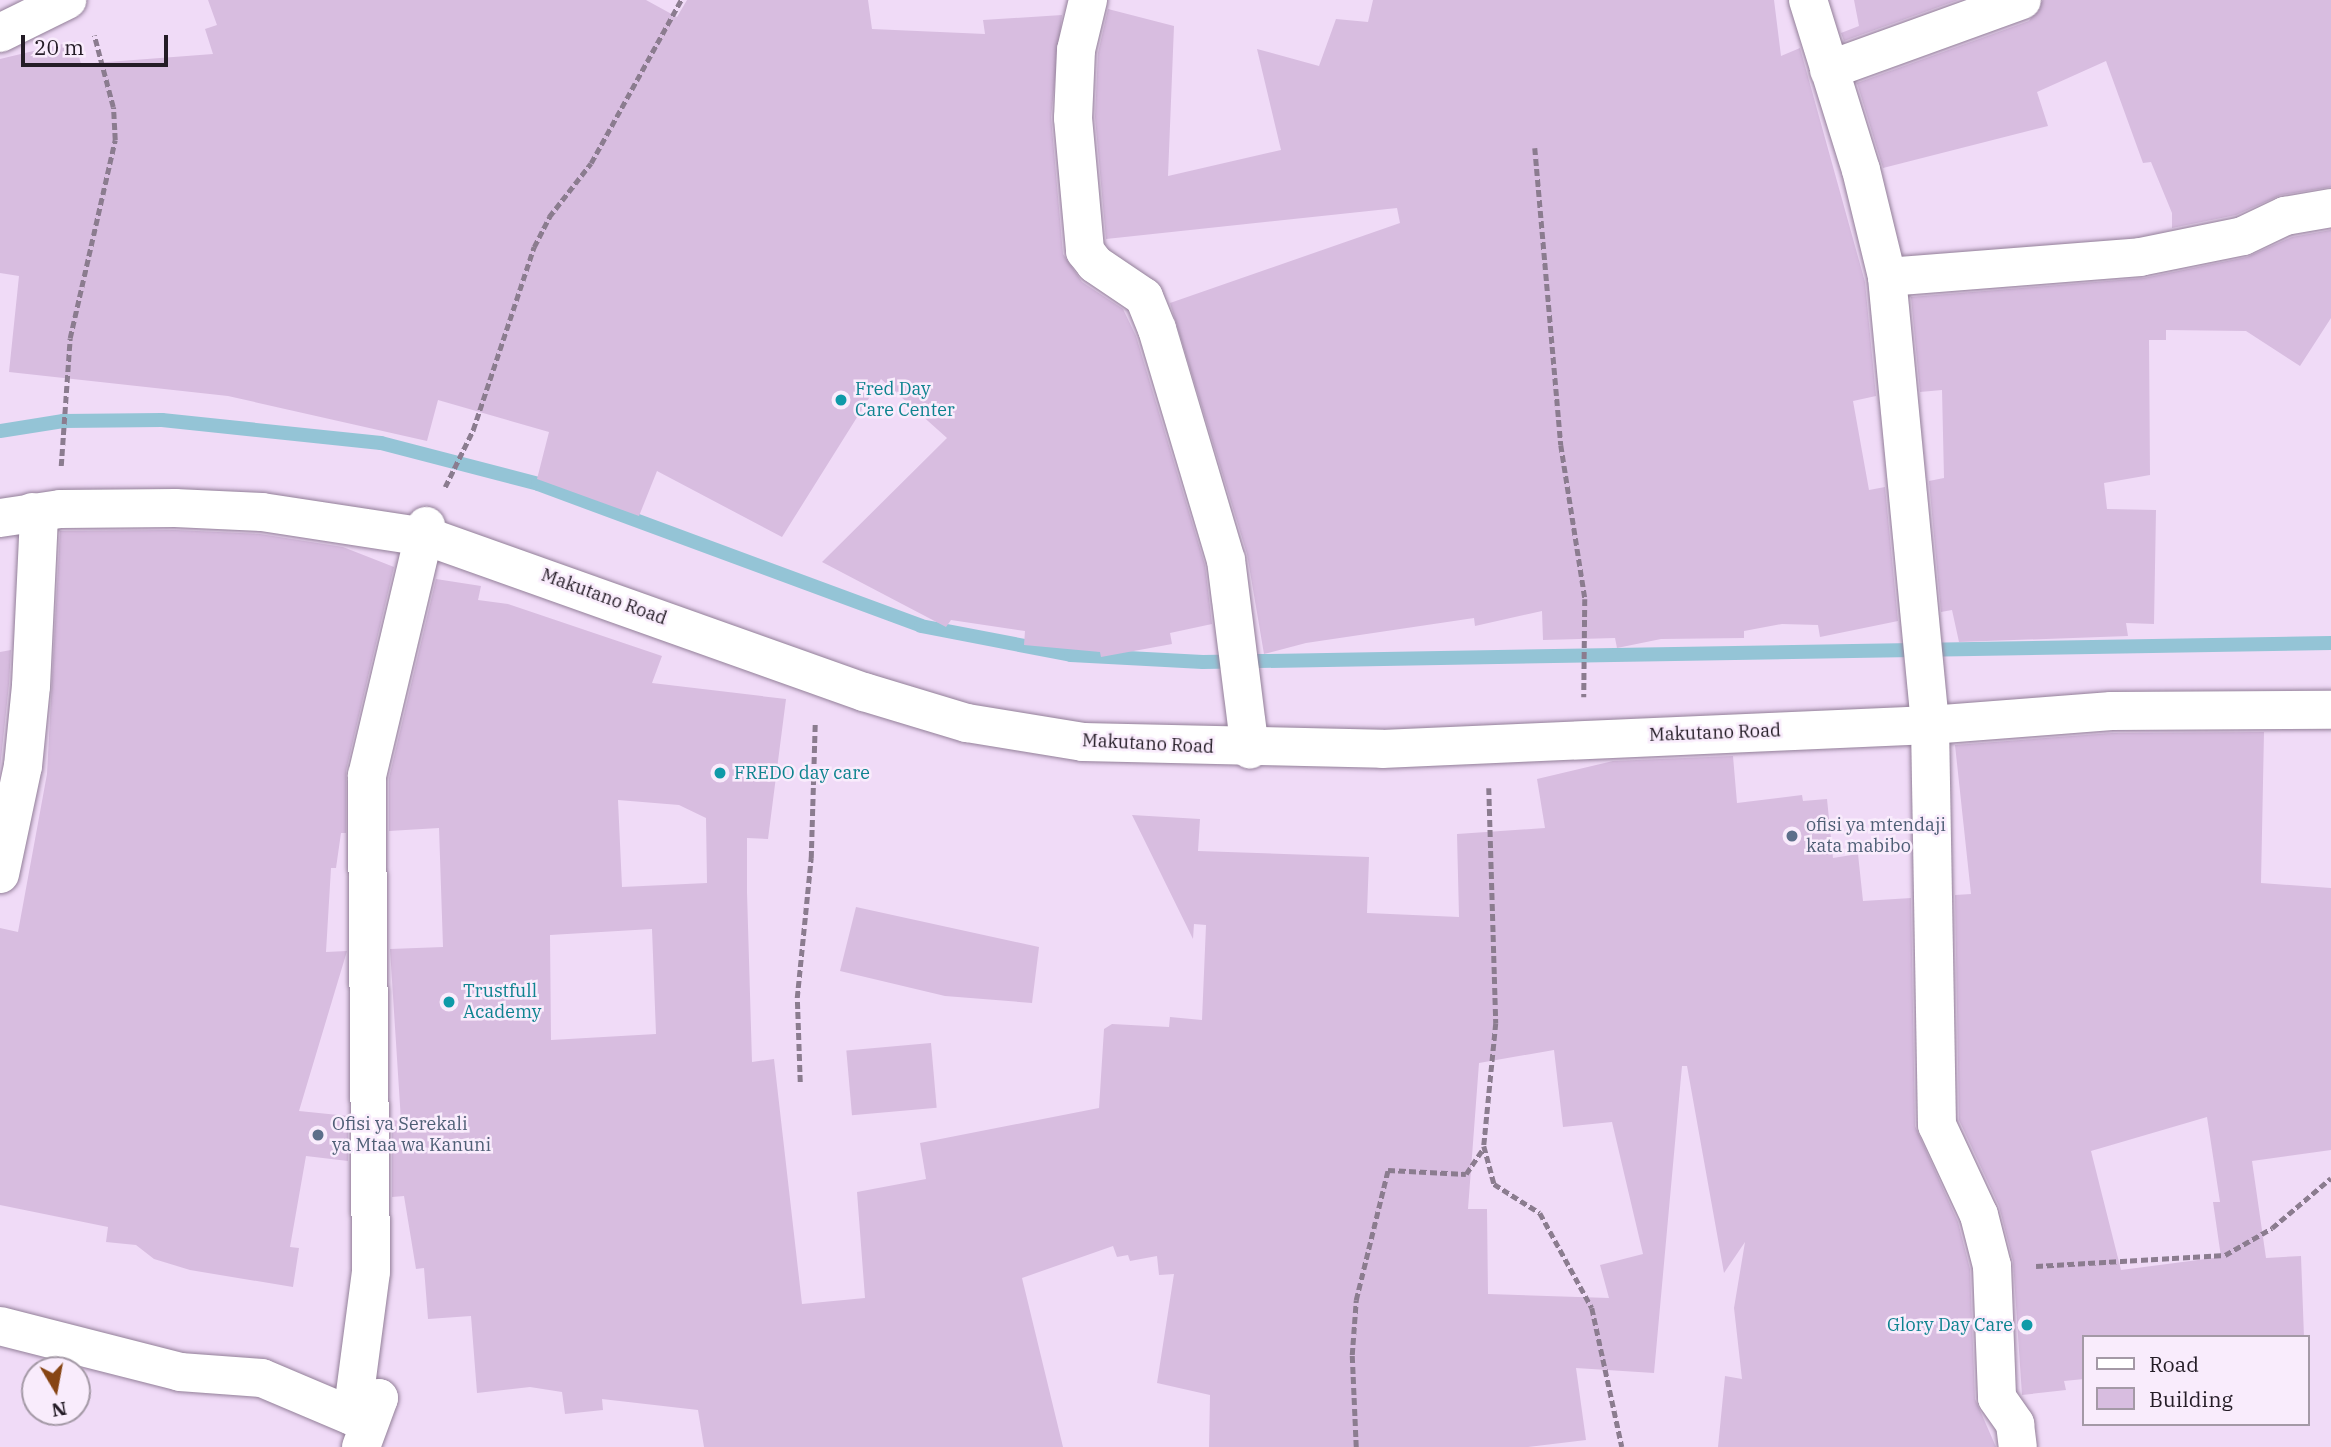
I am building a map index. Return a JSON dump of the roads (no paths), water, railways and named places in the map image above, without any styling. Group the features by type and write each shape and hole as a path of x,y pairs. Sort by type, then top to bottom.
{"street":[{"path":"1088,0 1076,50 1073,118 1085,251 1095,264 1144,297 1157,329 1226,560 1250,749"},
{"path":"1808,0 1861,170 1887,277 1930,725 1937,1125 1979,1215 1992,1266 1997,1398 2015,1424 2018,1447"},
{"path":"1829,70 1968,24 2022,0"},
{"path":"0,33 79,13"},
{"path":"1887,277 2140,257 2243,236 2285,216 2331,208"},
{"name":"Makutano Road","path":"31,513 262,512 425,532 816,675 968,723 1083,742 1250,749 1382,749 1488,740 1930,725 2111,711 2331,710"},
{"path":"0,874 23,766 31,686 39,516 31,513"},
{"path":"0,1326 180,1372 262,1378 357,1431 371,1272 367,776 425,532"}],"waterway":[{"path":"0,431 63,421 162,420 381,443 538,484 921,626 1071,655 1203,662 2331,643"}],"place":[{"name":"Fred Day Care Center","path":"841,400"},
{"name":"FREDO day care","path":"720,773"},
{"name":"ofisi ya mtendaji kata mabibo","path":"1792,836"},
{"name":"Trustfull Academy","path":"449,1002"},
{"name":"Ofisi ya Serekali ya Mtaa wa Kanuni","path":"318,1135"},
{"name":"Glory Day Care","path":"2027,1325"}]}
